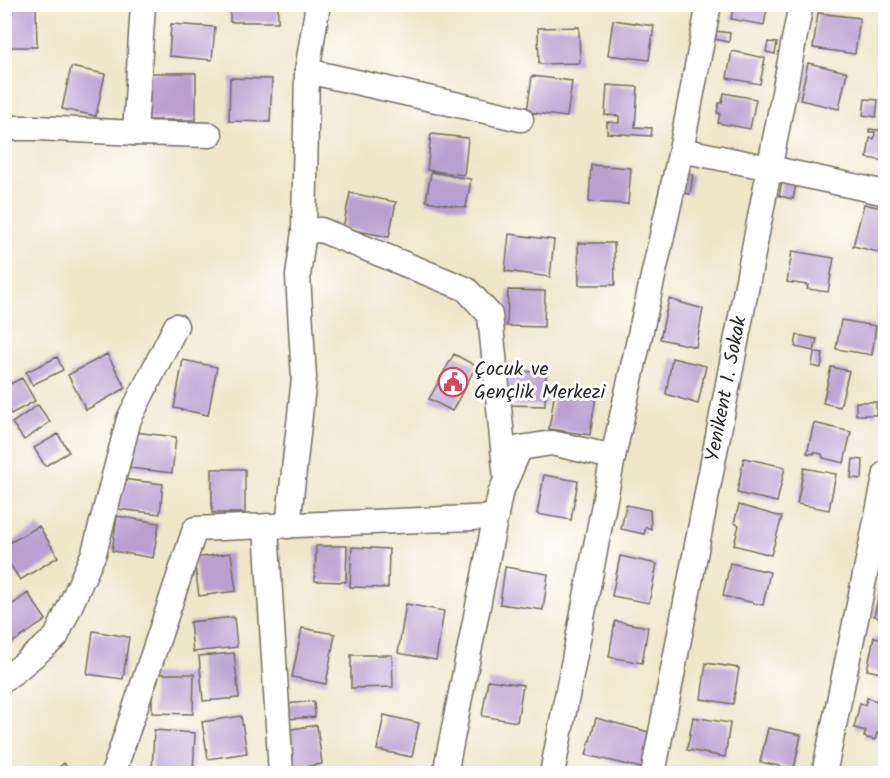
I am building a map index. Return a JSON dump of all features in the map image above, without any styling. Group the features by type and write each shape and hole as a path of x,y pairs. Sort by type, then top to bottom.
{"street":[{"path":"135,133 143,4"},
{"path":"281,774 277,527 304,378 298,276 304,231 307,70 318,4"},
{"path":"552,774 613,457 681,150 709,4"},
{"name":"Yenikent 1. Sokak","path":"653,774 801,4"},
{"path":"307,70 521,119"},
{"path":"4,128 210,135"},
{"path":"681,150 885,193"},
{"path":"304,231 321,230 466,289 490,315 506,481"},
{"path":"4,679 56,637 94,553 129,419 176,326"},
{"path":"445,774 500,494 520,448 552,443 613,457"},
{"path":"824,774 885,473"},
{"path":"113,774 195,529 496,517"}],"building":[{"path":"230,4 278,4 278,22 230,22"},
{"path":"734,4 768,4 764,25 731,19"},
{"path":"4,5 36,5 37,47 4,47"},
{"path":"818,13 860,18 855,54 813,48"},
{"path":"613,20 654,26 649,60 608,55"},
{"path":"171,24 215,27 212,60 169,56"},
{"path":"579,27 580,63 539,64 538,28"},
{"path":"715,31 730,33 729,42 714,39"},
{"path":"768,42 777,43 775,54 766,52"},
{"path":"732,51 765,58 760,84 727,78"},
{"path":"808,63 847,72 839,109 800,100"},
{"path":"71,67 105,74 96,116 62,109"},
{"path":"144,73 196,73 196,120 144,120"},
{"path":"532,76 572,81 567,117 527,112"},
{"path":"230,78 272,79 270,122 229,121"},
{"path":"607,85 638,87 635,127 652,128 651,136 607,133 607,122 619,123 619,116 605,115"},
{"path":"724,93 756,99 750,129 718,123 719,103 722,103"},
{"path":"865,99 878,100 876,117 863,115"},
{"path":"869,129 886,131 886,161 867,158 870,138 874,139 875,132 869,132"},
{"path":"431,134 468,138 464,175 427,170"},
{"path":"591,165 631,168 628,204 589,202"},
{"path":"431,172 471,179 466,208 426,201"},
{"path":"681,173 693,175 690,194 678,193"},
{"path":"782,181 796,184 793,199 779,196"},
{"path":"350,193 396,202 389,237 343,228"},
{"path":"864,204 886,209 886,254 853,246"},
{"path":"509,234 554,240 550,277 505,271"},
{"path":"578,243 614,243 615,285 579,285"},
{"path":"792,251 834,258 828,292 807,289 808,285 787,282"},
{"path":"508,290 545,291 544,327 507,326"},
{"path":"669,299 703,309 696,347 660,339"},
{"path":"841,320 876,326 872,355 836,349"},
{"path":"797,335 817,339 814,351 795,347"},
{"path":"814,352 823,353 821,368 812,366"},
{"path":"107,354 126,388 86,410 68,375"},
{"name":"Çocuk ve Gençlik Merkezi","path":"454,354 476,366 452,411 429,399"},
{"path":"57,357 63,370 32,385 26,372"},
{"path":"672,358 706,366 698,404 666,394"},
{"path":"183,360 217,367 208,415 174,408"},
{"path":"831,367 849,371 840,407 823,403"},
{"path":"508,371 546,372 545,406 507,405"},
{"path":"22,378 35,401 11,414 4,403 4,387"},
{"path":"555,390 596,396 590,435 549,429"},
{"path":"856,402 876,402 876,415 856,415"},
{"path":"38,405 50,422 24,440 12,423"},
{"path":"814,423 851,432 844,463 823,458 822,454 807,453"},
{"path":"134,432 176,437 172,473 130,468"},
{"path":"58,434 69,452 45,466 34,448"},
{"path":"744,458 785,467 777,502 737,493"},
{"path":"853,459 863,460 862,479 851,478"},
{"path":"804,468 836,474 829,510 797,504"},
{"path":"212,469 245,469 245,513 212,513"},
{"path":"544,475 578,481 571,520 537,514"},
{"path":"121,479 163,484 160,514 117,509"},
{"path":"626,505 650,510 651,529 646,527 644,534 621,529"},
{"path":"739,505 782,517 771,555 734,545 739,525 734,523"},
{"path":"117,516 159,523 153,558 112,551"},
{"path":"39,526 58,557 20,580 4,555 4,546"},
{"path":"316,546 347,546 346,582 315,581"},
{"path":"352,547 389,549 388,588 350,587"},
{"path":"231,553 236,591 199,596 194,558"},
{"path":"620,556 657,564 649,603 612,596"},
{"path":"730,563 770,572 763,605 723,596"},
{"path":"505,567 548,574 543,610 500,604"},
{"path":"881,587 886,588 886,619 874,616"},
{"path":"28,593 46,620 12,643 5,631 5,610"},
{"path":"406,604 444,611 436,660 398,653"},
{"path":"234,617 237,647 193,652 190,622"},
{"path":"615,621 648,627 642,663 609,657"},
{"path":"302,628 335,634 326,684 292,677"},
{"path":"93,631 129,637 123,679 87,674"},
{"path":"874,637 886,639 886,674 867,670"},
{"path":"234,653 239,698 203,701 199,656"},
{"path":"351,655 392,655 393,687 351,688"},
{"path":"706,663 739,668 733,704 701,699"},
{"path":"152,674 194,674 193,714 152,713"},
{"path":"488,680 523,685 517,722 482,716"},
{"path":"867,698 886,706 886,736 877,733 875,740 864,737 866,731 854,728 860,703 865,705"},
{"path":"314,701 315,717 287,719 286,704"},
{"path":"384,715 419,723 412,757 377,750"},
{"path":"241,716 247,753 208,759 202,722"},
{"path":"693,717 730,723 725,757 687,750"},
{"path":"596,718 653,733 645,769 586,755"},
{"path":"317,725 322,764 291,769 285,730"},
{"path":"768,728 801,735 794,769 760,762"},
{"path":"154,730 195,733 193,774 152,772"},
{"path":"64,763 72,774 50,774"}],"place":[{"name":"Çocuk ve Gençlik Merkezi","path":"453,382"}]}
